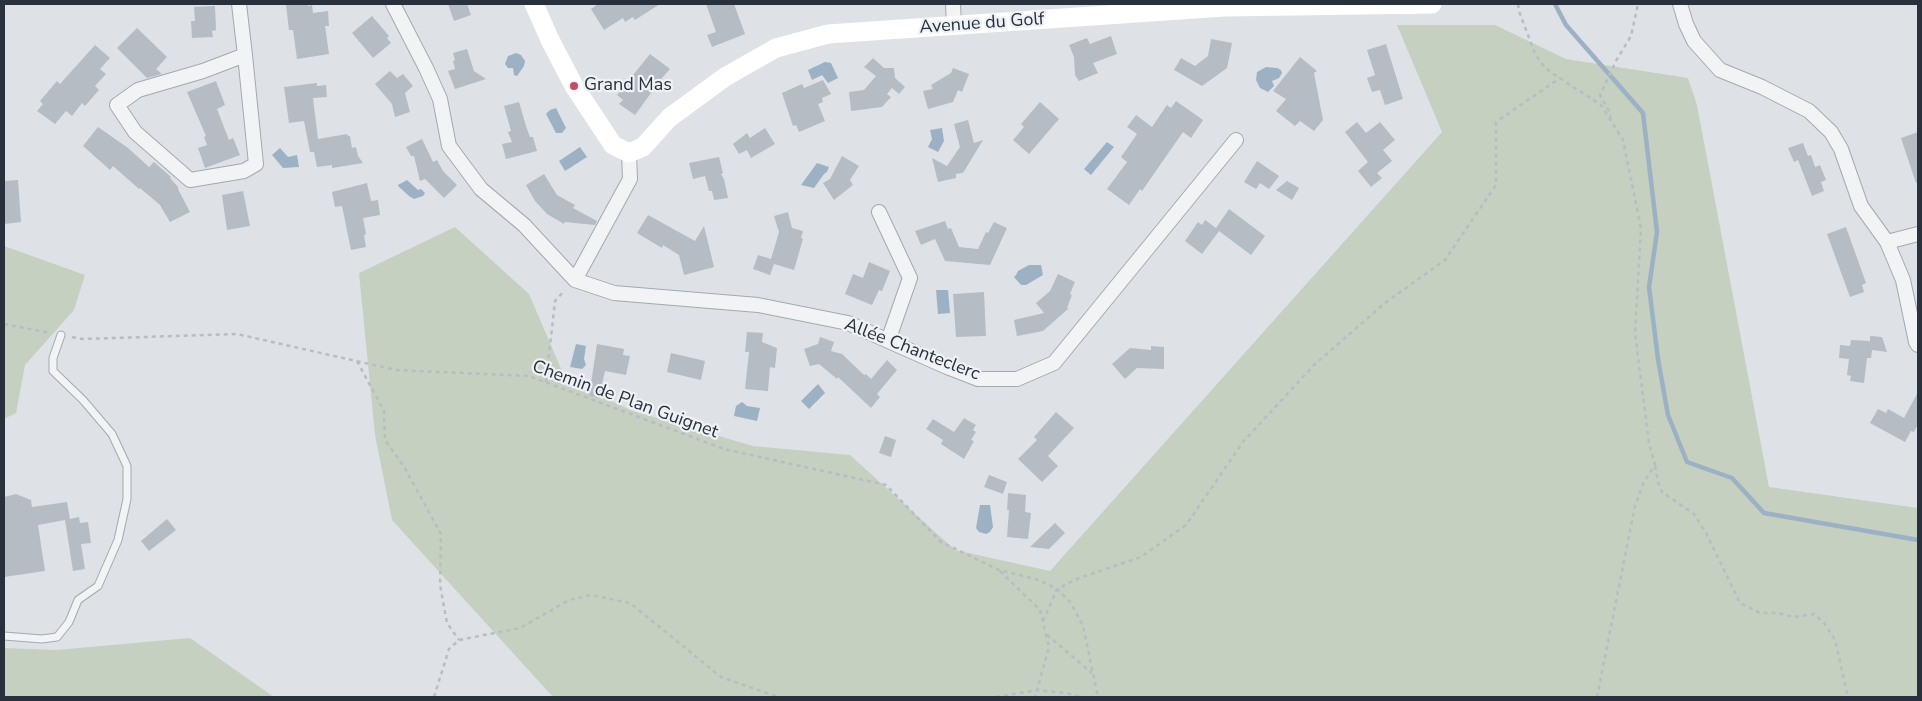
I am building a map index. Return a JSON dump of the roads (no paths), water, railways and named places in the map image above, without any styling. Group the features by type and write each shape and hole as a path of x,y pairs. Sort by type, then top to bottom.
{"street":[{"path":"239,4 245,55 256,164 244,171 190,180 135,132 117,105 138,90 203,71 245,55"},
{"path":"393,4 440,99 449,146 481,189 524,225 574,280 630,179 629,153 613,145 574,86 534,4"},
{"path":"953,4 954,25"},
{"name":"Avenue du Golf","path":"629,153 643,147 669,118 725,77 776,48 828,34 1224,7 1432,4"},
{"path":"1680,4 1694,41 1720,70 1762,87 1808,112 1831,132 1841,149 1861,206 1887,242 1903,280 1918,345"},
{"name":"Allée Chanteclerc","path":"574,280 614,293 758,305 848,323 978,379 1017,379 1054,362 1236,140"},
{"path":"879,212 910,278 888,341"},
{"path":"1887,242 1918,234"}],"lane":[{"path":"4,636 42,639 57,637 69,622 78,600 98,586 118,540 127,499 128,466 112,434 83,400 53,371 53,358 61,335"}],"water":[{"path":"516,53 521,55 525,61 517,76 514,75 513,68 508,68 505,64 508,56"},
{"path":"825,62 831,63 838,78 828,83 822,75 812,80 808,70"},
{"path":"1266,67 1277,68 1282,73 1279,78 1272,81 1274,86 1268,92 1260,88 1256,80 1257,72"},
{"path":"556,108 566,128 562,133 556,133 546,114"},
{"path":"942,128 944,141 938,152 928,147 932,139 930,130"},
{"path":"1107,142 1114,147 1091,175 1084,169"},
{"path":"580,147 587,157 565,171 559,161"},
{"path":"280,148 288,157 297,155 299,167 283,168 272,155"},
{"path":"817,163 829,167 827,172 814,188 801,185"},
{"path":"407,180 418,190 421,189 425,193 423,196 414,199 398,186"},
{"path":"1029,265 1041,265 1043,275 1026,285 1021,285 1014,277 1018,271"},
{"path":"936,290 948,290 950,313 938,314"},
{"path":"576,344 586,346 584,359 586,365 582,369 570,367"},
{"path":"818,384 825,393 809,409 801,401"},
{"path":"742,402 747,406 760,408 757,421 734,416 736,406"},
{"path":"980,505 990,505 993,527 986,534 979,532 976,528"}],"waterway":[{"path":"1555,4 1566,25 1643,113 1657,232 1649,287 1658,359 1668,415 1687,462 1732,478 1764,513 1918,540"}],"place":[{"name":"Grand Mas","path":"574,86"}]}
